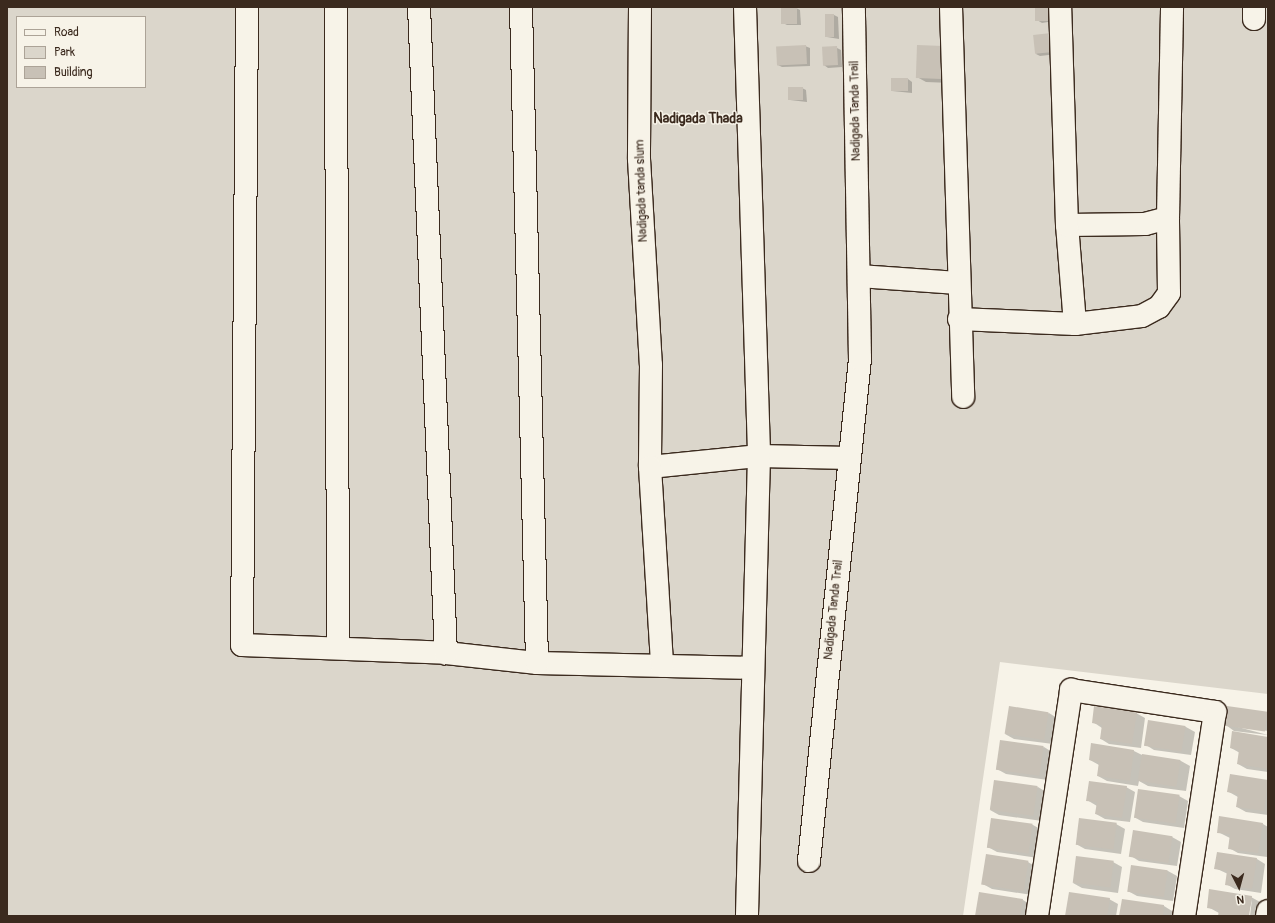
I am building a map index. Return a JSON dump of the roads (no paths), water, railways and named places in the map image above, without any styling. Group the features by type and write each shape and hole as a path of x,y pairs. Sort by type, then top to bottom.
{"street":[{"path":"247,7 242,645 446,653 537,663 753,668"},
{"path":"336,7 338,648"},
{"path":"419,7 446,653"},
{"path":"521,7 537,663"},
{"name":"Nadigada Tanda Trail","path":"809,860 860,359 854,7"},
{"path":"951,7 959,319 963,397"},
{"path":"1060,7 1067,225 1076,324"},
{"path":"959,319 1076,324 1142,316 1158,307 1169,293 1168,218 1172,7"},
{"name":"Nadigada tanda slum","path":"640,12 639,159 651,365 650,467 662,666"},
{"path":"745,17 759,456 747,916"},
{"path":"1067,225 1145,224 1168,218"},
{"path":"859,276 958,283"},
{"path":"650,467 759,456 850,458"},
{"path":"1037,916 1071,690 1215,712 1184,916"},
{"path":"1267,916 1268,911"}],"district":[{"name":"Nadigada Thada","path":"698,119"}]}
